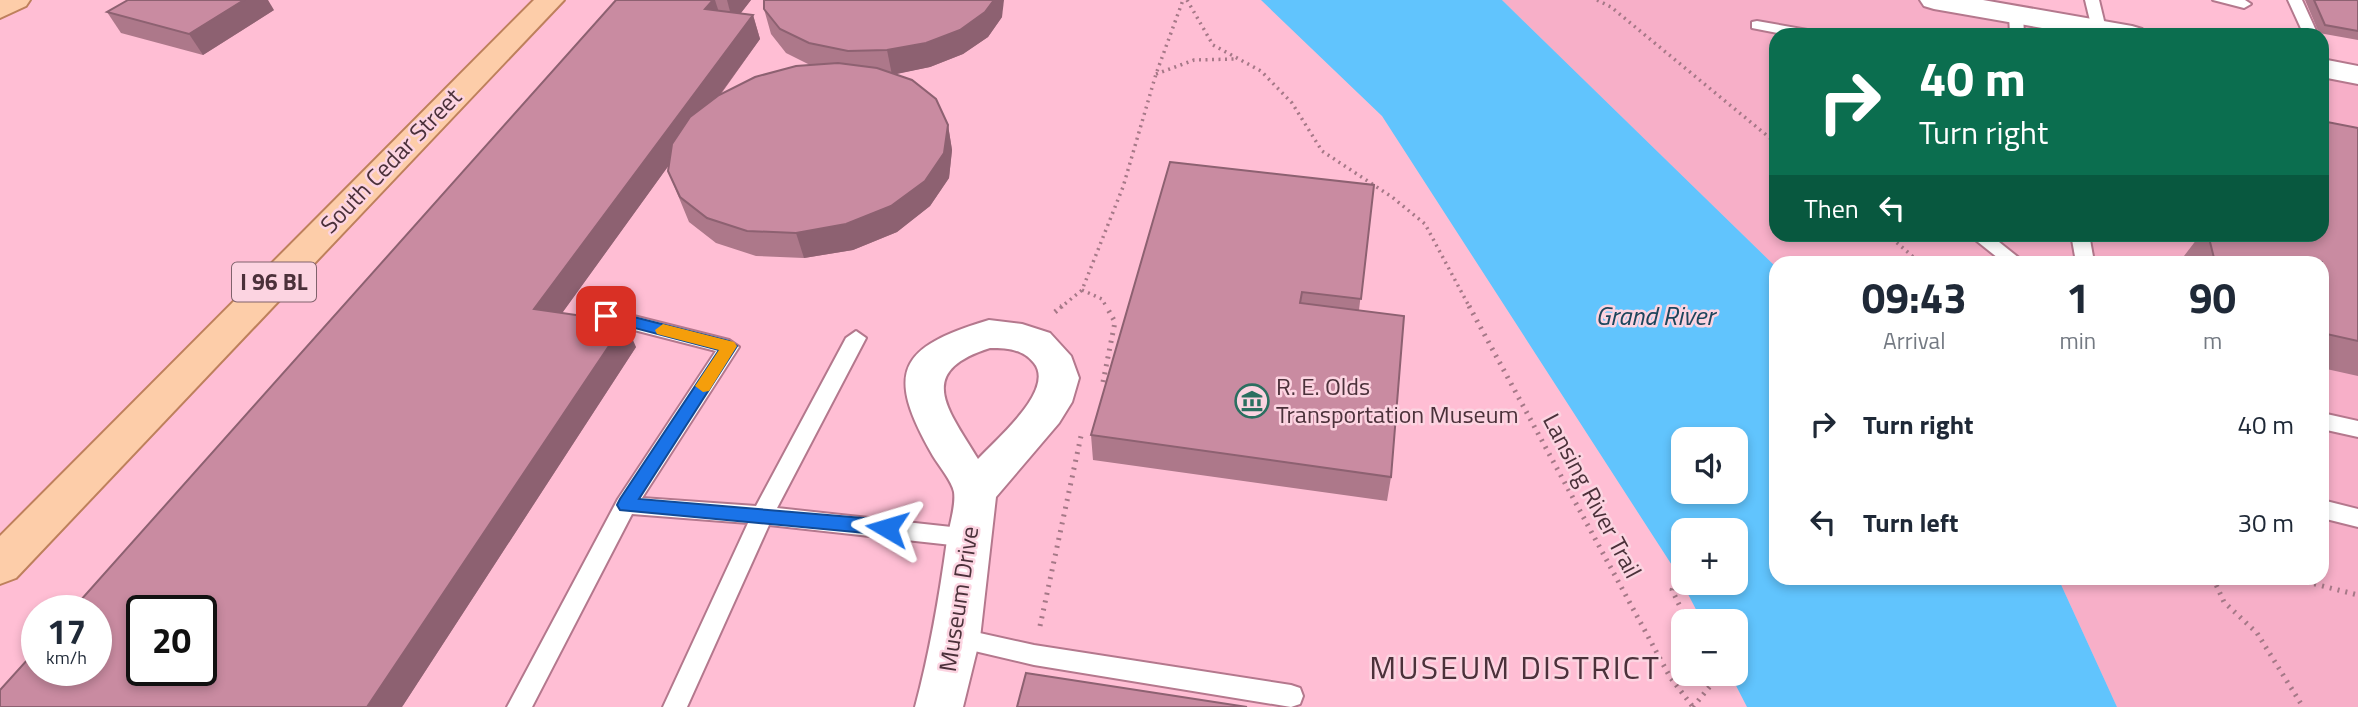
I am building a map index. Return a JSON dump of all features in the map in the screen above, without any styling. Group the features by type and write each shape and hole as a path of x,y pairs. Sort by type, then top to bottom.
{"main road":[{"path":"0,9 16,0"},
{"name":"South Cedar Street","path":"0,565 550,0"}],"street":[{"path":"1934,0 2017,25 2052,28"},
{"path":"2329,67 2358,75"},
{"name":"Museum Drive","path":"939,707 957,638 975,491 928,408 923,387 925,371 937,354 970,338 1002,334 1025,338 1042,347 1052,358 1059,374 1059,388 1051,406 1039,421 975,491"}],"lane":[{"path":"2092,0 2099,28"},
{"path":"2220,0 2244,4"},
{"path":"2295,0 2308,28"},
{"path":"1757,25 1774,28"},
{"path":"1987,242 2007,256"},
{"path":"519,707 626,505 729,346 606,316"},
{"path":"675,707 762,516 856,338"},
{"path":"2329,423 2358,429"},
{"path":"626,505 832,521 970,538"},
{"path":"2329,511 2358,518"},
{"path":"957,638 1034,655 1291,696"}],"path":[{"name":"Lansing River Trail","path":"1185,0 1213,45 1234,59 1261,71 1292,103 1322,151 1392,197 1425,224 1670,677 1693,707"},
{"path":"1025,338 1082,290 1123,187 1156,74 1185,0"},
{"path":"1597,0 1611,7 1769,137"},
{"path":"1156,74 1204,56 1234,59"},
{"path":"1897,242 1913,256"},
{"path":"1082,290 1102,299 1115,322 1098,394"},
{"path":"1034,655 1083,431"},
{"path":"2216,585 2224,602 2257,633 2303,707"},
{"path":"2319,585 2358,595"},
{"path":"1693,707 1711,686"}],"shaded area":[{"path":"1502,0 1934,0 2092,28 1769,28 1769,242 2329,242 2329,69 2358,75 2358,707 2117,707 2061,585 2329,585 2329,256 1769,256 1769,260"}],"water":[{"name":"Grand River","path":"1261,0 1502,0 1769,260 1769,585 2061,585 2117,707 1747,707 1736,686 1748,686 1748,609 1696,609 1688,595 1748,595 1748,518 1671,518 1671,564 1382,116"}],"building":[{"path":"128,0 244,0 189,34 107,12"},
{"path":"616,0 713,0 705,9 753,15 534,309 625,322 367,707 0,707 0,690 21,667 21,686 112,686 112,595 85,595"},
{"path":"764,0 994,0 985,12 960,30 926,43 887,50 848,51 809,43 780,29 764,9"},
{"path":"2314,0 2358,0 2358,31 2325,25"},
{"path":"838,63 877,68 912,80 936,99 948,125 944,153 925,181 891,206 846,224 796,233 747,231 707,218 680,197 668,171 672,144 690,117 719,95 755,77 796,66"},
{"path":"2329,122 2358,128 2358,341 2329,335 2329,256 2214,256 2210,242 2329,242"},
{"name":"R. E. Olds Transportation Museum","path":"1170,162 1374,185 1361,299 1302,292 1300,303 1404,316 1391,477 1091,435"},
{"path":"1026,673 1247,707 1017,707"}],"slow traffic":[{"path":"663,330 729,346 703,386"}],"place":[{"name":"R. E. Olds Transportation Museum","path":"1252,401"}],"district":[{"name":"MUSEUM DISTRICT","path":"1515,668"}],"route":[{"path":"606,316 729,346 626,505 832,521 887,528"}]}
